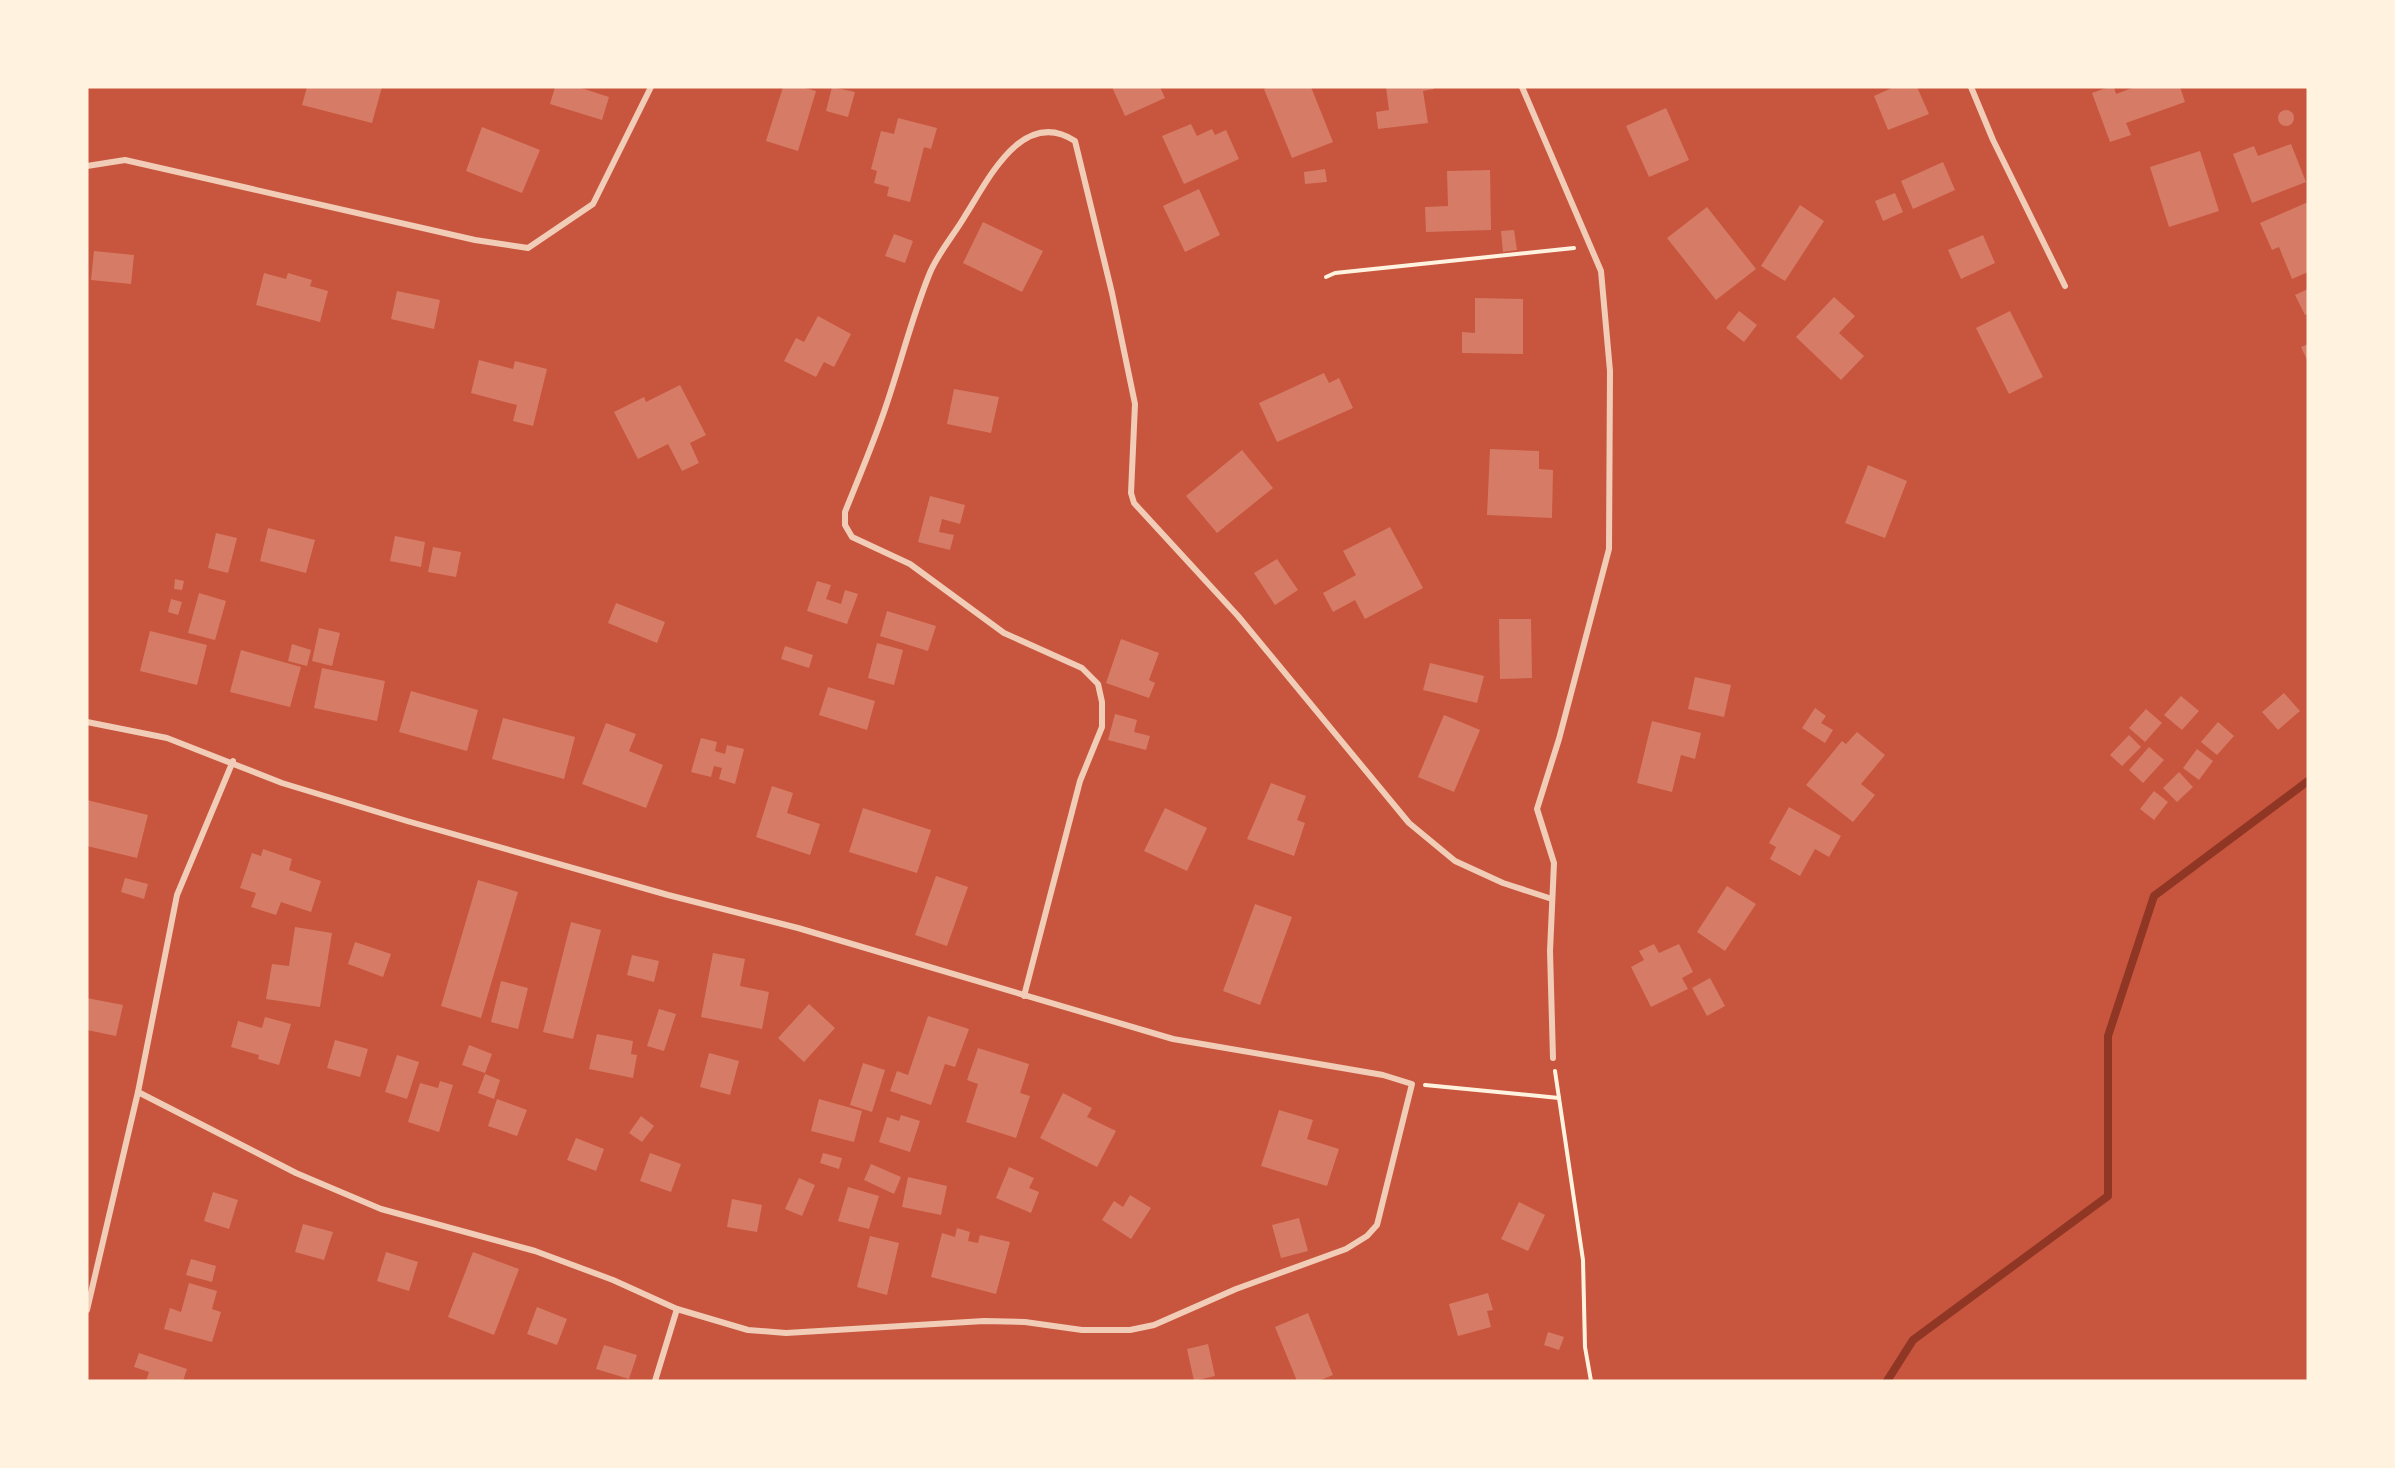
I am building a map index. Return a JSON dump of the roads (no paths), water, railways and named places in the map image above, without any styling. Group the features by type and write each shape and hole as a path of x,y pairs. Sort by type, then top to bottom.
{"street":[{"path":"87,166 125,160 475,240 528,248 593,204 651,87"},
{"path":"1522,87 1601,271 1610,371 1609,549 1559,739 1538,809 1554,863 1550,951 1553,1059"},
{"path":"1971,87 1993,140 2065,286"},
{"path":"1024,996 1080,781 1102,727 1102,702 1098,684 1082,668 1004,633 910,564 852,537 845,525 845,512 886,406 930,272 997,164 1016,145 1031,137 1048,134 1067,136 1075,141 1078,149 1135,404 1131,493 1134,503 1238,616 1409,822 1455,861 1503,883 1552,899"},
{"path":"87,722 166,738 233,761 282,783 407,821 668,895 798,928 1173,1039 1383,1076 1412,1084 1377,1225 1367,1236 1346,1250 1236,1289 1154,1325 1130,1330 1082,1330 1025,1322 984,1321 786,1333 748,1330 677,1309 613,1280 535,1251 381,1209 286,1168 138,1092"},
{"path":"87,1310 138,1092 177,895 233,761"},
{"path":"655,1381 677,1309"}],"waterway":[{"path":"1887,1381 1913,1340 2108,1196 2108,1036 2154,896 2308,781"}]}
